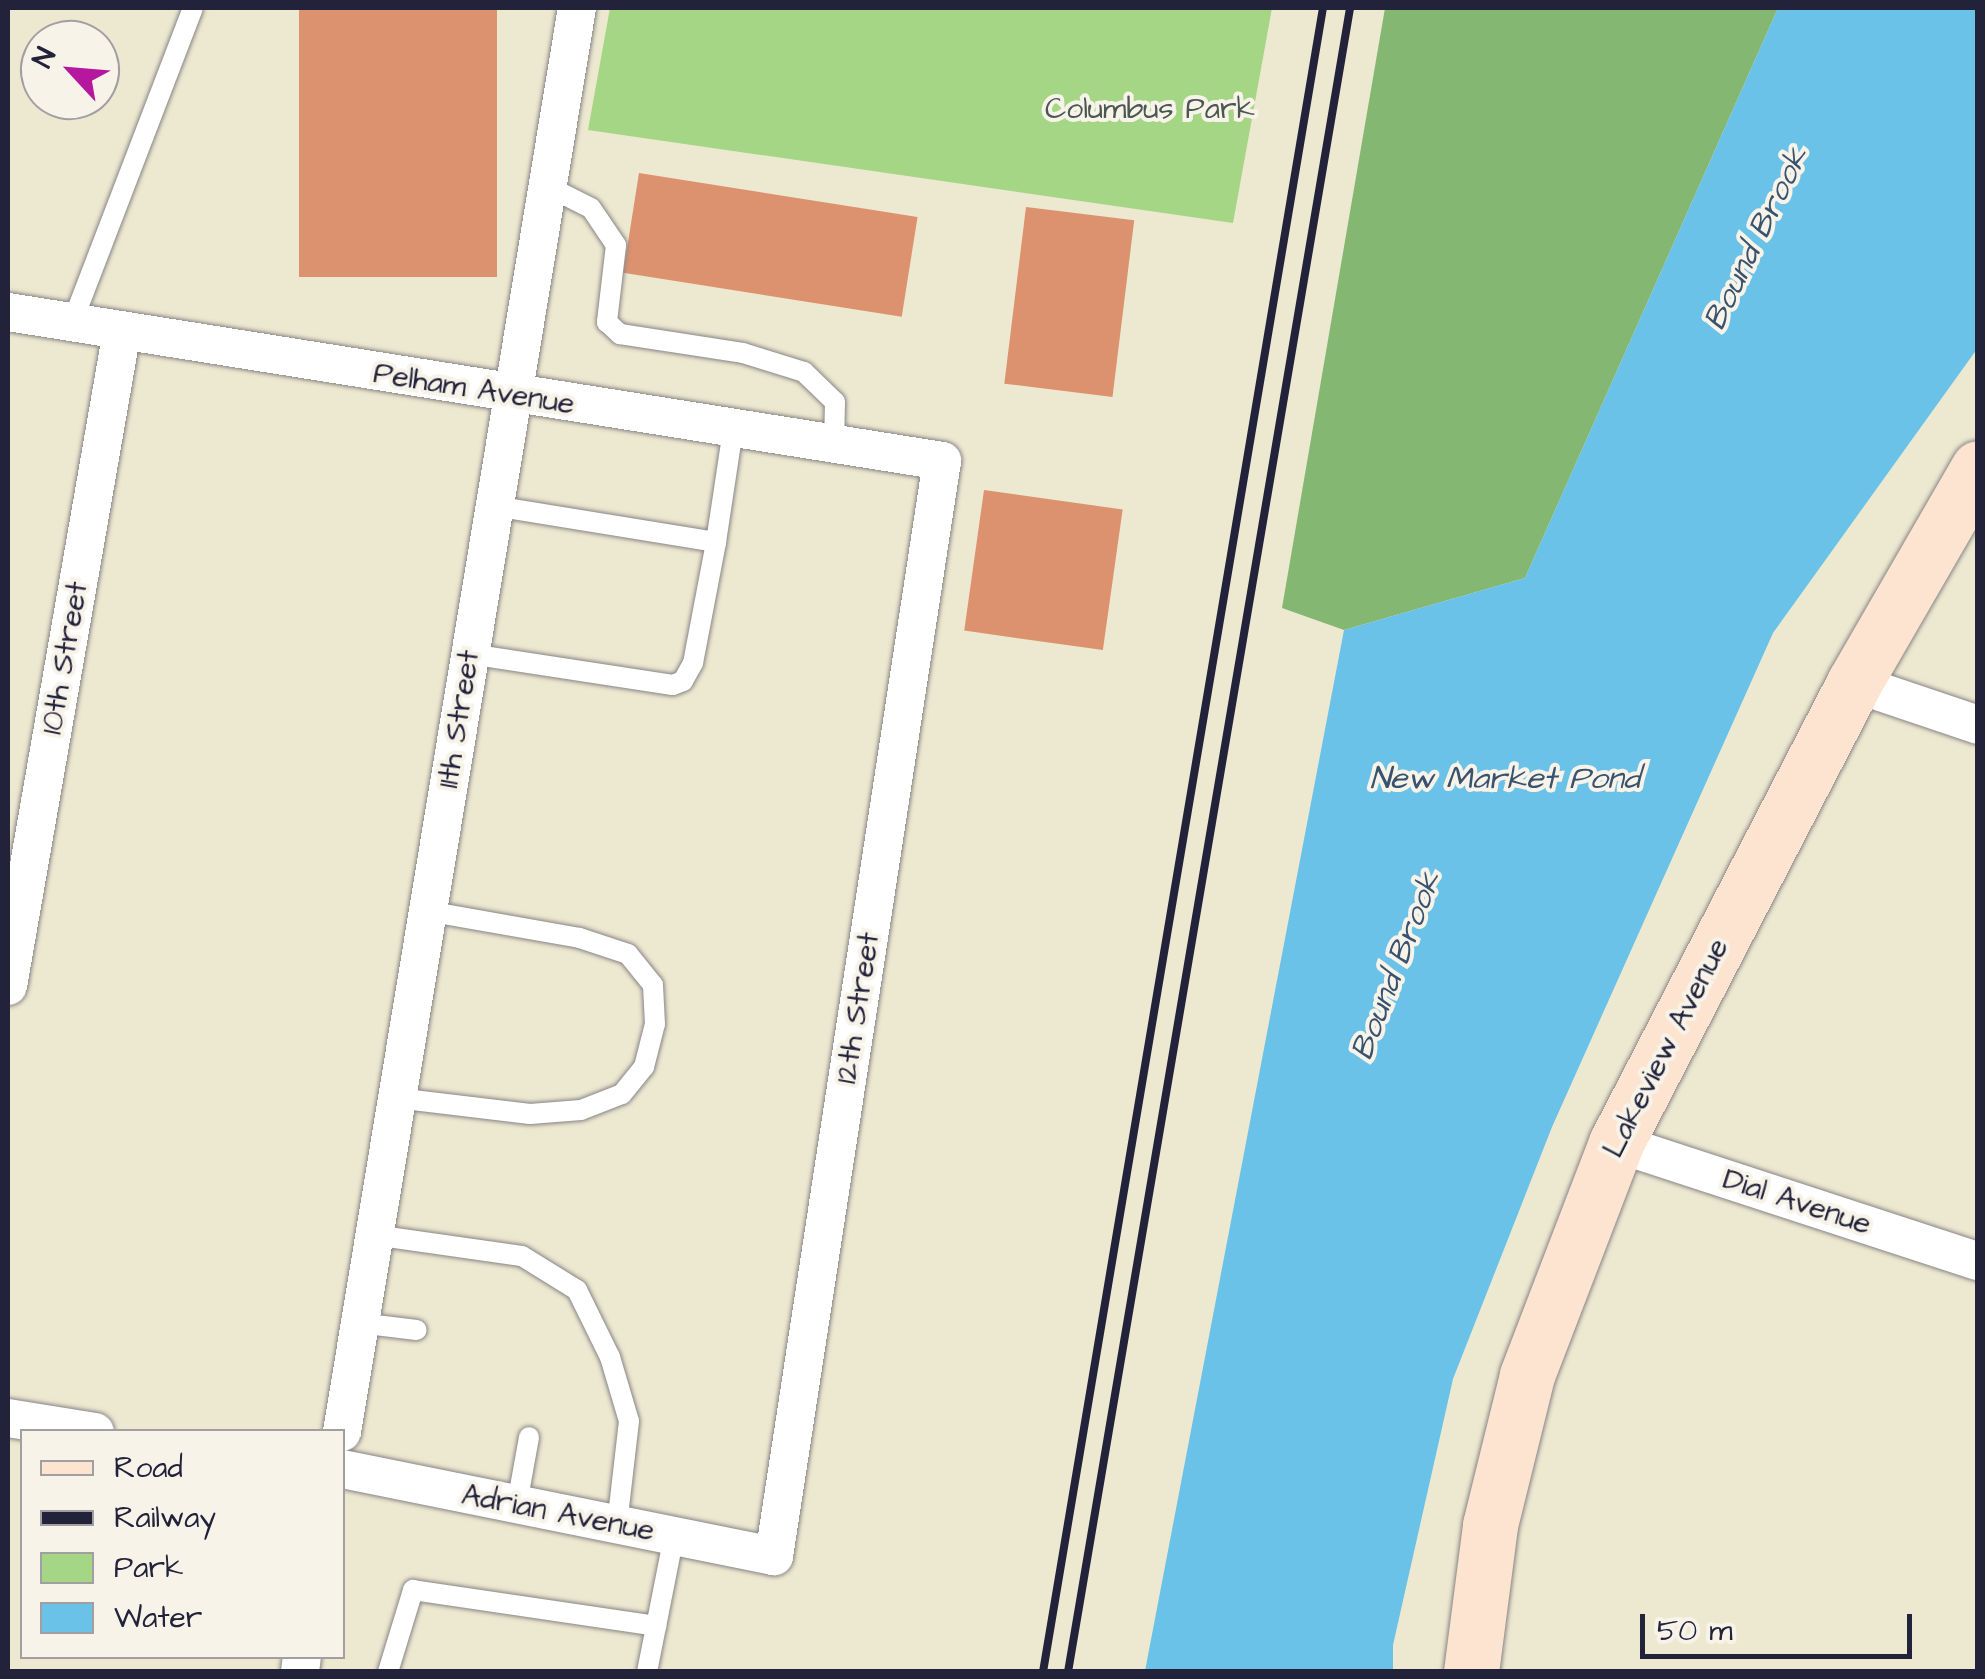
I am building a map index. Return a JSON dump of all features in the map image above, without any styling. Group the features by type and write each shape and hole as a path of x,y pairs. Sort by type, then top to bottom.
{"main road":[{"name":"Lakeview Avenue","path":"1471,1672 1490,1525 1527,1375 1616,1143 1854,683 1978,468"}],"street":[{"name":"11th Street","path":"342,1429 577,8"},
{"name":"Pelham Avenue","path":"8,312 510,396 942,460"},
{"name":"10th Street","path":"8,986 122,331"},
{"name":"12th Street","path":"774,1556 942,460"},
{"path":"1854,683 1978,726"},
{"name":"Dial Avenue","path":"1616,1143 1978,1261"},
{"path":"8,1418 76,1429"},
{"name":"Adrian Avenue","path":"345,1471 774,1556"}],"lane":[{"path":"72,323 193,8"},
{"path":"546,186 592,208 616,244 607,322 620,334 743,353 804,372 835,402 834,444"},
{"path":"470,654 673,685 683,680 694,663 733,430"},
{"path":"494,506 716,542"},
{"path":"396,1098 530,1114 581,1110 622,1094 644,1067 655,1024 653,985 628,954 580,938 427,911"},
{"path":"374,1235 522,1256 578,1290 610,1357 629,1421 618,1524"},
{"path":"360,1323 416,1330"},
{"path":"518,1504 529,1436"},
{"path":"647,1672 674,1536"},
{"path":"388,1672 413,1590 656,1626"}],"green space":[{"name":"Columbus Park","path":"610,8 1272,8 1233,223 588,130"},
{"path":"1385,8 1778,8 1525,578 1344,630 1282,608"}],"water":[{"name":"New Market Pond","path":"1778,8 1977,8 1977,349 1773,633 1552,1127 1453,1379 1393,1645 1393,1671 1145,1671 1344,630 1525,578"}],"building":[{"path":"299,8 497,8 497,277 299,277"},
{"path":"639,173 918,217 902,317 623,273"},
{"path":"1026,207 1134,220 1112,397 1004,384"},
{"path":"984,490 1123,509 1103,650 964,631"}],"railway":[{"path":"1043,1672 1323,8"},
{"path":"1068,1672 1350,8"}],"water label":[{"name":"Bound Brook","path":"1757,239"},
{"name":"Bound Brook","path":"1397,966"}]}
